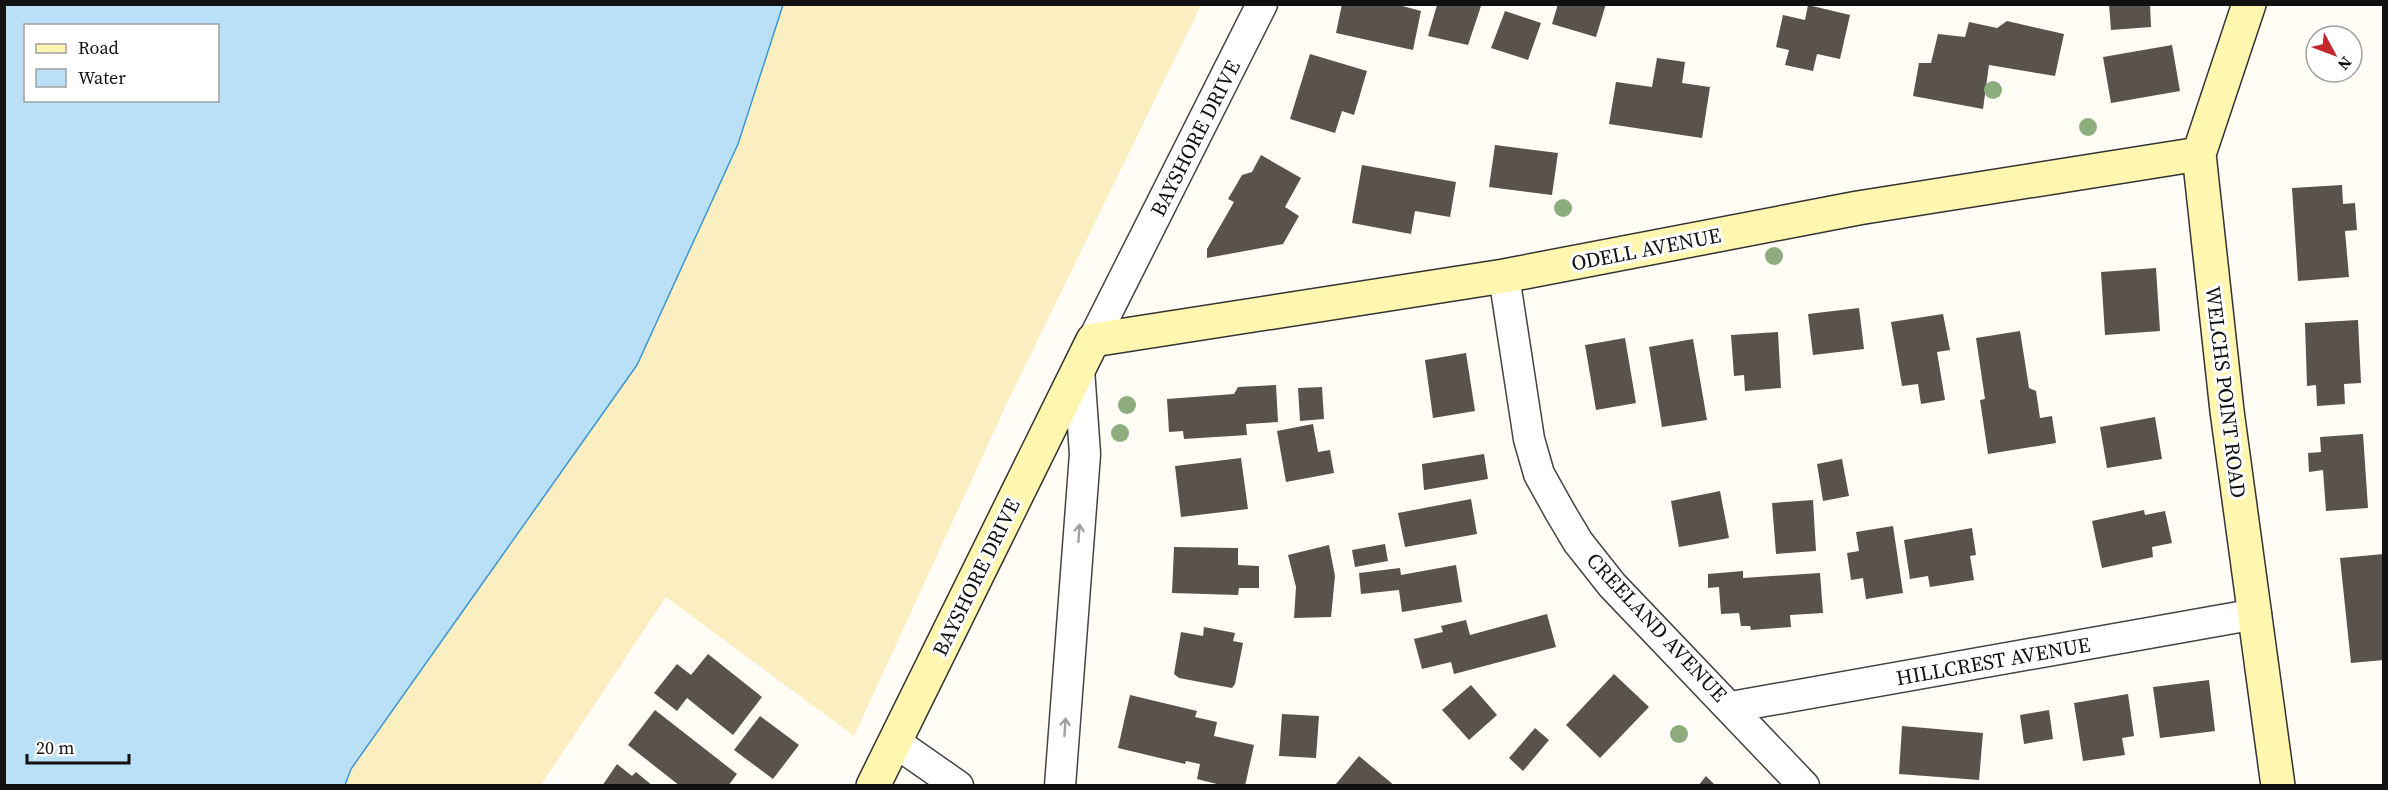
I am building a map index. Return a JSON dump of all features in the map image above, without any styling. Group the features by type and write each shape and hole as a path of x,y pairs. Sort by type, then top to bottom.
{"main road":[{"name":"WELCHS POINT ROAD","path":"2249,4 2199,154 2227,411 2278,786"},
{"name":"ODELL AVENUE","path":"1093,340 1504,276 1858,208 2199,154"},
{"name":"BAYSHORE DRIVE","path":"873,786 1093,340"}],"street":[{"name":"BAYSHORE DRIVE","path":"1093,340 1263,4"},
{"name":"CREELAND AVENUE","path":"1504,276 1529,439 1539,474 1578,542 1612,585 1804,786"},
{"name":"BAYSHORE DRIVE","path":"1060,786 1085,454 1079,369"},
{"name":"HILLCREST AVENUE","path":"1731,707 2256,614"},
{"path":"895,742 958,786"}],"sand":[{"path":"783,5 1201,5 1007,403 854,736 666,597 541,785 345,786 351,770 637,365 738,144"}],"water":[{"path":"5,4 783,5 738,144 637,365 351,769 345,785 5,785"}],"building":[{"path":"1342,4 1395,4 1421,11 1413,50 1336,33"},
{"path":"1558,4 1606,4 1596,37 1552,24"},
{"path":"2109,4 2150,4 2151,27 2111,30"},
{"path":"1437,5 1481,6 1468,45 1428,36"},
{"path":"1808,5 1850,15 1840,59 1817,54 1813,71 1785,65 1789,50 1776,47 1783,15 1805,20"},
{"path":"1505,11 1541,23 1528,60 1491,48"},
{"path":"2007,21 2064,34 2055,76 1989,65 1983,109 1913,96 1919,63 1931,63 1938,34 1965,37 1969,22 1997,28"},
{"path":"2172,45 2180,91 2111,103 2103,57"},
{"path":"1310,54 1367,71 1354,115 1342,111 1335,133 1290,119"},
{"path":"1657,58 1685,62 1682,83 1710,87 1702,138 1609,124 1616,82 1652,87"},
{"path":"1495,145 1558,153 1552,195 1489,187"},
{"path":"1261,155 1301,178 1285,207 1299,216 1283,244 1207,258 1207,249 1234,202 1228,199 1242,175 1252,172"},
{"path":"1362,165 1456,182 1450,217 1415,211 1411,234 1352,223"},
{"path":"2342,185 2343,204 2355,203 2357,230 2345,231 2349,277 2298,281 2292,188"},
{"path":"2156,268 2160,331 2105,335 2101,272"},
{"path":"1859,308 1864,349 1813,355 1808,314"},
{"path":"1943,314 1950,350 1937,352 1945,400 1921,404 1918,384 1902,386 1891,322"},
{"path":"2358,320 2361,383 2344,384 2345,404 2317,406 2316,385 2307,386 2305,323"},
{"path":"2020,331 2029,388 2036,391 2040,418 2052,416 2056,443 1988,454 1980,400 1985,399 1976,338"},
{"path":"1778,332 1781,388 1745,391 1744,375 1734,376 1731,335"},
{"path":"1625,338 1636,403 1596,410 1585,345"},
{"path":"1693,339 1707,420 1662,427 1649,347"},
{"path":"1466,353 1475,411 1433,418 1425,360"},
{"path":"1276,385 1278,422 1246,424 1247,435 1184,439 1183,431 1169,432 1167,399 1234,394 1238,387"},
{"path":"1322,387 1324,419 1300,421 1298,388"},
{"path":"2155,417 2162,459 2107,468 2100,427"},
{"path":"1313,424 1318,452 1330,450 1334,473 1286,482 1277,431"},
{"path":"2363,434 2368,508 2326,511 2323,470 2309,472 2308,453 2321,452 2320,437"},
{"path":"1484,454 1488,479 1424,490 1422,464"},
{"path":"1241,458 1248,509 1181,517 1175,466"},
{"path":"1842,459 1849,496 1823,501 1817,464"},
{"path":"1720,491 1729,538 1679,547 1671,501"},
{"path":"1471,499 1477,534 1405,547 1398,513"},
{"path":"1813,500 1816,551 1776,554 1772,503"},
{"path":"2144,510 2145,515 2165,511 2172,543 2152,547 2153,557 2102,568 2092,521"},
{"path":"1893,526 1903,593 1866,599 1863,578 1851,580 1847,553 1859,551 1856,532"},
{"path":"1972,528 1976,555 1970,556 1974,580 1930,587 1928,576 1910,579 1904,540"},
{"path":"1385,544 1388,561 1355,567 1352,550"},
{"path":"1329,545 1335,576 1331,617 1294,618 1296,587 1288,555"},
{"path":"1174,547 1238,548 1238,565 1259,566 1259,588 1239,588 1238,595 1172,593"},
{"path":"2384,554 2384,660 2351,663 2340,558"},
{"path":"1456,565 1462,602 1402,612 1399,590 1361,594 1359,573 1400,568 1401,575"},
{"path":"1743,571 1743,578 1820,573 1823,613 1790,615 1791,627 1751,630 1750,626 1741,626 1739,613 1721,614 1719,587 1708,588 1708,574"},
{"path":"1547,614 1556,647 1454,674 1451,662 1422,669 1414,639 1443,632 1441,626 1466,620 1470,635"},
{"path":"1204,627 1235,633 1233,641 1243,643 1235,684 1232,688 1179,678 1174,674 1181,632 1203,636"},
{"path":"708,654 762,697 733,735 687,698 677,711 654,693 677,664 691,675"},
{"path":"1614,674 1649,707 1600,758 1566,725"},
{"path":"2209,680 2215,731 2160,738 2153,687"},
{"path":"1471,685 1497,715 1469,740 1442,710"},
{"path":"2128,694 2134,736 2122,738 2125,755 2083,761 2074,703"},
{"path":"1130,695 1197,711 1195,717 1217,722 1214,736 1254,745 1245,786 1225,786 1197,779 1200,764 1186,761 1185,764 1118,748"},
{"path":"655,710 737,774 728,786 680,786 628,745"},
{"path":"2049,710 2053,739 2024,744 2020,715"},
{"path":"1282,714 1319,716 1316,758 1279,756"},
{"path":"760,716 799,745 773,779 734,750"},
{"path":"1902,726 1983,733 1979,780 1899,774"},
{"path":"1535,728 1549,740 1523,771 1509,758"},
{"path":"1359,756 1395,786 1336,784"},
{"path":"617,764 632,776 636,772 653,786 602,786"},
{"path":"1706,776 1716,786 1698,786"}]}
